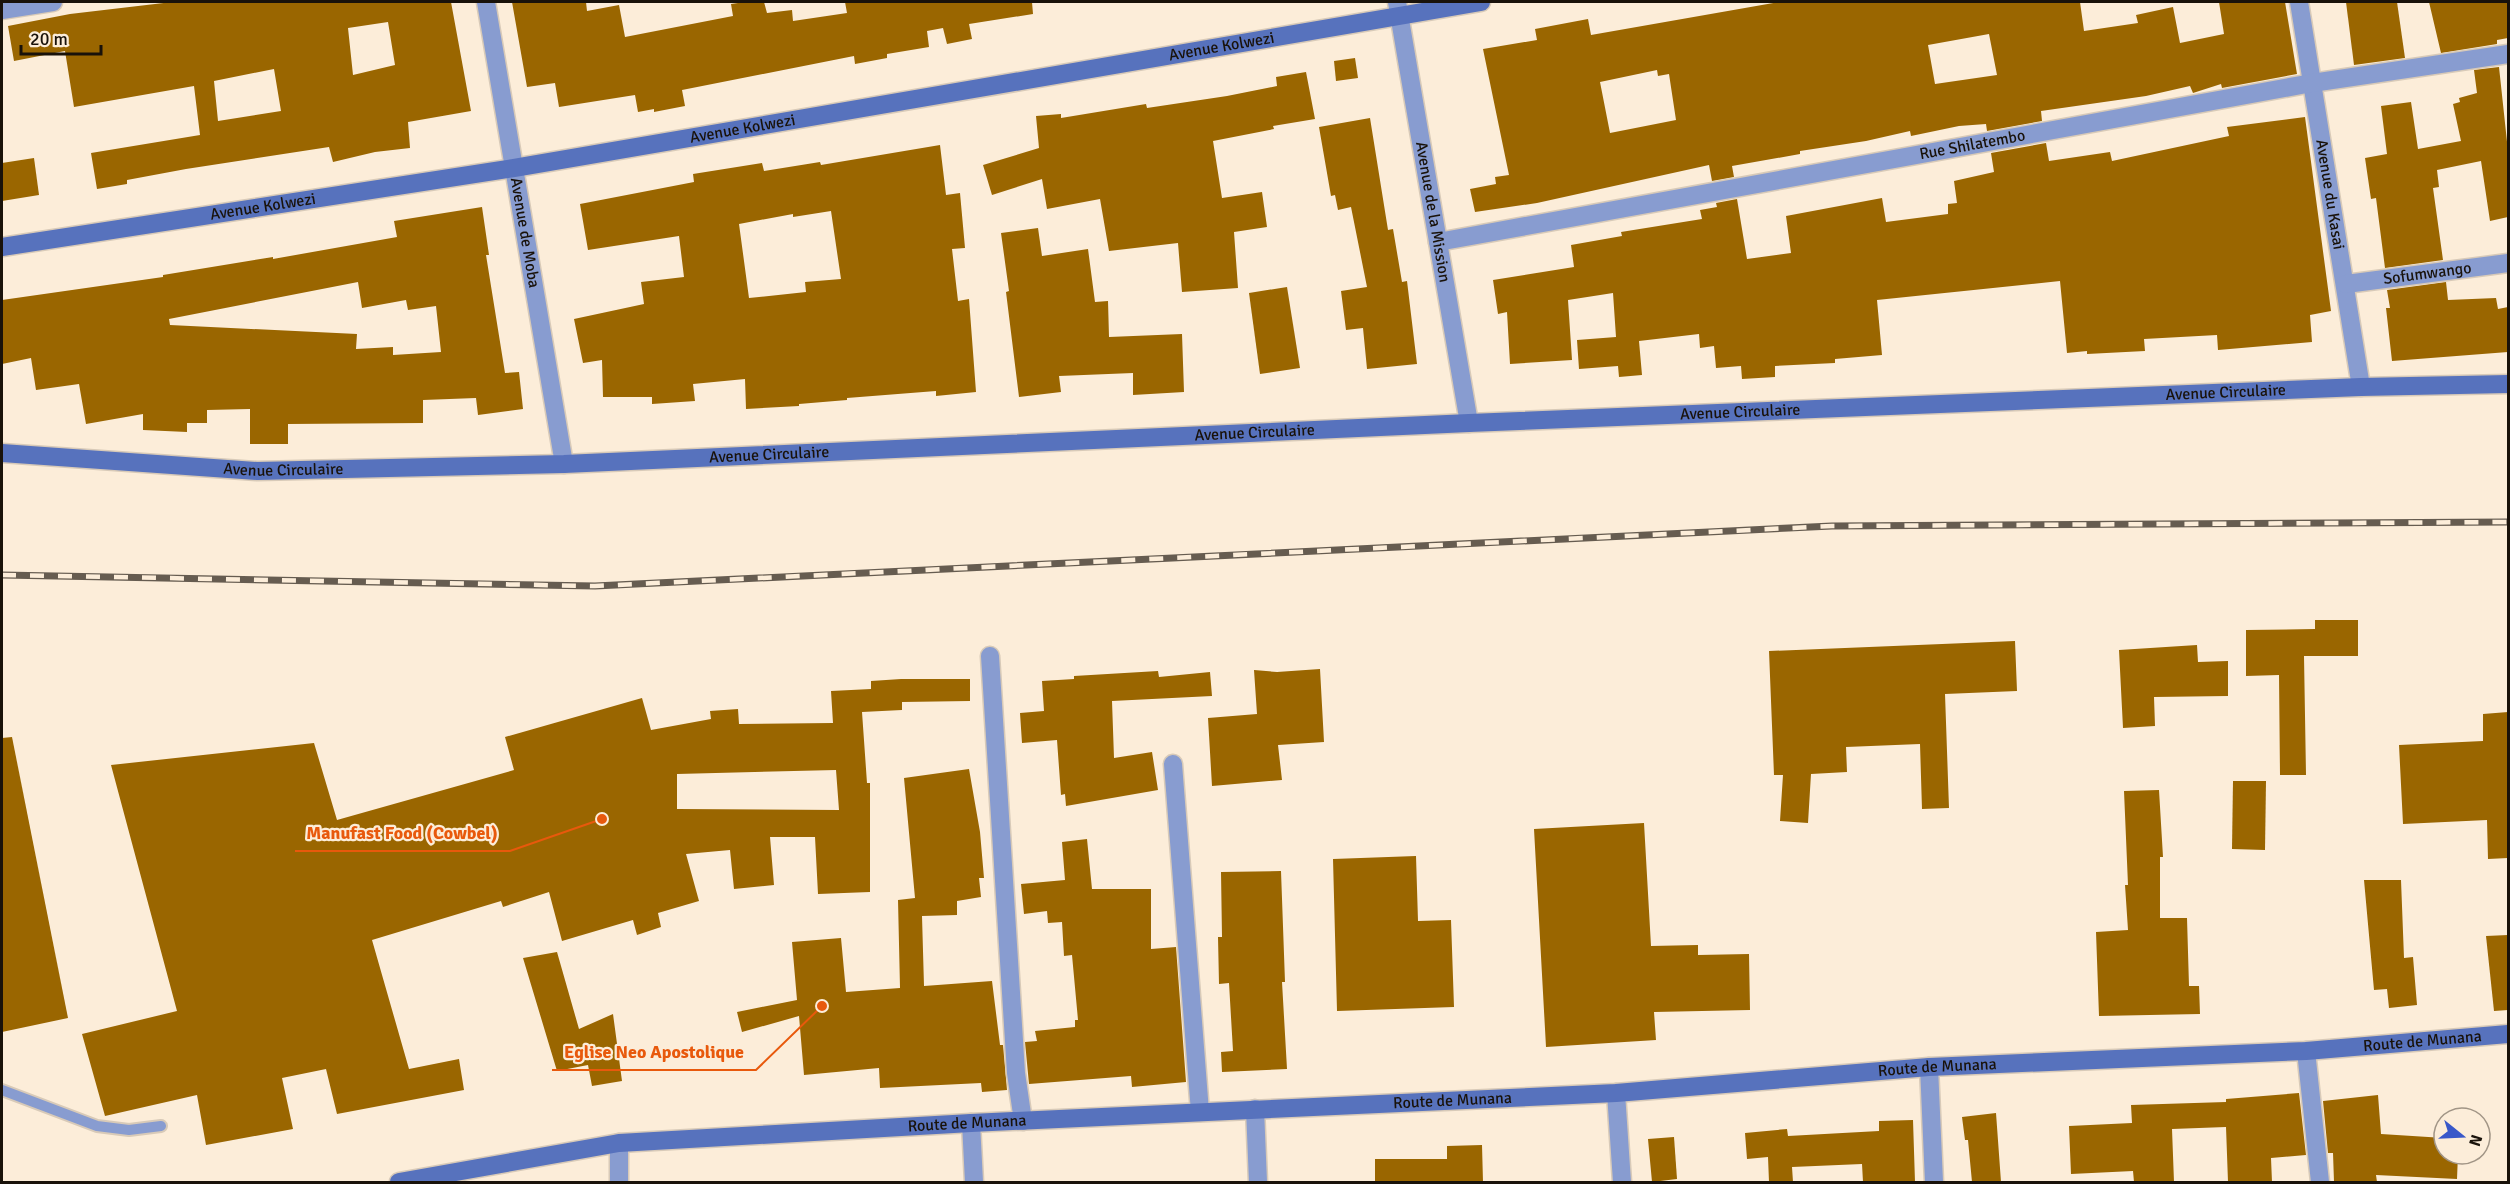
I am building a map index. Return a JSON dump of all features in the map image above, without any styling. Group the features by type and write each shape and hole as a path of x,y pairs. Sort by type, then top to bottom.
{"street":[{"path":"2,10 53,2"},
{"name":"Avenue de Moba","path":"486,2 564,464"},
{"name":"Avenue Kolwezi","path":"2,247 514,168 1398,8 1481,2"},
{"name":"Avenue du Kasai","path":"2299,2 2361,387"},
{"name":"Avenue de la Mission","path":"1398,8 1469,423"},
{"name":"Rue Shilatembo","path":"1438,242 2312,83 2508,54"},
{"name":"Sofumwango","path":"2346,284 2508,263"},
{"name":"Avenue Circulaire","path":"2,453 257,471 564,464 1469,423 2361,387 2508,384"},
{"path":"990,656 1017,1073 1023,1121"},
{"path":"1173,764 1200,1112"},
{"name":"Route de Munana","path":"399,1182 619,1143 971,1123 1616,1093 1929,1067 2306,1051 2508,1034"},
{"path":"2306,1051 2320,1182"},
{"path":"1929,1067 1934,1182"},
{"path":"1616,1093 1622,1182"},
{"path":"1255,1109 1258,1182"},
{"path":"971,1123 974,1182"},
{"path":"619,1143 619,1182"}],"lane":[{"path":"2,1090 97,1126 129,1130 161,1126"}],"building":[{"path":"172,2 451,2 471,111 408,122 410,148 375,152 333,162 329,147 186,169 127,180 127,184 97,189 91,153 200,135 194,86 74,107 65,51 14,61 8,26 70,14","holes":["388,22 395,65 353,75 348,28","274,69 281,111 218,121 214,81"]},
{"path":"512,2 586,2 587,11 619,5 625,37 733,16 731,4 745,2 764,2 767,13 792,10 793,21 847,13 845,2 1032,2 1033,14 969,24 972,39 947,44 943,28 927,31 929,47 887,54 887,58 855,64 854,56 682,90 685,106 654,112 654,109 638,112 635,95 559,107 555,83 527,87"},
{"path":"1779,2 2080,2 2084,31 2138,23 2136,15 2173,7 2180,43 2224,34 2219,2 2285,2 2297,74 2222,88 2221,84 2193,93 2190,86 2146,96 2041,111 2042,121 1987,131 1986,124 1959,126 1911,136 1910,131 1866,141 1800,151 1800,154 1732,166 1734,177 1712,181 1709,165 1537,203 1475,212 1470,189 1496,184 1495,177 1509,175 1483,49 1537,40 1535,29 1588,19 1591,35","holes":["1989,34 1997,75 1935,84 1928,45","1657,70 1658,76 1669,74 1676,120 1610,133 1600,82"]},
{"path":"2346,2 2397,2 2405,58 2354,65"},
{"path":"2429,2 2508,2 2508,38 2497,40 2497,44 2441,53"},
{"path":"1355,58 1358,78 1336,81 1334,61"},
{"path":"2499,67 2508,151 2508,217 2490,221 2481,161 2437,170 2439,187 2433,188 2443,260 2385,268 2376,198 2371,199 2365,158 2387,154 2381,106 2411,102 2418,149 2461,141 2453,104 2460,102 2459,98 2477,93 2474,70"},
{"path":"1306,72 1315,119 1273,126 1274,129 1213,141 1222,198 1262,192 1267,227 1234,232 1238,288 1182,292 1178,243 1109,251 1100,199 1047,209 1042,179 992,195 983,165 1039,148 1036,116 1061,114 1061,118 1146,104 1147,108 1227,96 1277,86 1276,77"},
{"path":"2305,117 2331,311 2310,315 2312,342 2218,350 2217,335 2144,339 2145,351 2067,353 2060,281 1877,300 1882,355 1835,359 1835,363 1775,366 1775,377 1742,379 1741,366 1716,368 1714,346 1700,348 1699,334 1639,341 1642,375 1619,377 1618,366 1579,369 1577,340 1616,337 1613,293 1568,300 1572,360 1510,364 1507,312 1498,314 1493,280 1574,267 1571,245 1622,236 1621,232 1702,219 1700,210 1717,207 1716,203 1737,199 1747,259 1791,253 1786,216 1882,198 1886,222 1948,214 1948,204 1957,203 1954,181 1994,172 1991,153 2046,143 2049,161 2110,152 2112,161 2229,136 2227,127"},
{"path":"1370,118 1388,230 1393,229 1402,282 1407,281 1417,364 1367,369 1363,328 1346,330 1341,291 1367,287 1351,207 1338,210 1335,195 1331,196 1319,127"},
{"path":"940,145 946,195 960,193 965,248 952,249 958,301 969,299 976,392 936,396 936,391 847,398 847,400 799,404 799,406 746,409 745,379 693,384 695,401 652,404 652,397 603,397 602,360 583,363 574,319 644,304 641,282 684,277 679,236 588,250 580,204 694,182 693,174 762,163 764,171 820,162 821,165","holes":["831,211 841,279 805,282 806,292 749,298 739,224 793,214 793,217"]},
{"path":"34,158 39,195 2,201 2,163"},
{"path":"482,207 489,255 486,255 505,373 519,372 523,409 478,415 476,398 423,400 423,423 288,424 288,444 250,444 250,409 207,410 207,423 187,423 187,432 143,430 143,414 86,424 79,384 36,390 31,358 2,364 2,300 163,277 163,275 273,257 273,259 397,237 394,221","holes":["358,282 362,308 406,300 408,310 436,306 441,352 393,355 393,347 356,349 357,334 170,325 169,319"]},
{"path":"1038,228 1042,256 1088,249 1095,302 1108,301 1109,337 1182,334 1184,392 1133,395 1133,373 1059,376 1061,392 1019,397 1001,233"},
{"path":"2446,282 2448,300 2496,298 2498,309 2508,307 2508,352 2392,361 2386,308 2390,308 2387,290"},
{"path":"1287,287 1300,368 1260,374 1249,293"},
{"path":"2315,620 2358,620 2358,656 2304,656 2306,775 2280,775 2279,675 2246,676 2246,630 2315,629"},
{"path":"2015,641 2017,691 1945,694 1949,808 1922,809 1920,744 1846,747 1847,772 1811,774 1808,823 1780,821 1783,775 1774,775 1769,651"},
{"path":"2197,645 2198,662 2228,661 2228,696 2154,697 2155,726 2123,728 2119,650"},
{"path":"1320,669 1324,742 1278,745 1282,780 1212,786 1208,718 1257,714 1254,670 1277,672"},
{"path":"1158,671 1159,677 1210,672 1212,696 1112,701 1114,758 1152,752 1158,790 1066,806 1065,794 1061,795 1057,740 1022,743 1020,713 1044,711 1042,681 1074,679 1074,676"},
{"path":"970,679 970,701 902,702 902,710 862,712 867,783 870,783 870,892 818,894 815,837 770,837 774,885 734,889 730,850 686,854 699,901 658,913 661,927 637,935 633,920 562,941 549,892 503,907 501,901 372,940 409,1069 459,1059 464,1090 337,1114 326,1069 282,1078 293,1129 206,1145 197,1095 105,1116 82,1034 177,1011 111,765 314,743 337,820 514,770 505,737 642,698 651,730 711,719 710,711 738,709 739,724 833,723 831,691 871,689 871,681","holes":["836,770 839,810 677,809 677,774"]},
{"path":"2508,712 2508,858 2488,859 2487,820 2403,824 2399,745 2483,741 2483,714"},
{"path":"12,737 68,1018 2,1032 2,738"},
{"path":"969,769 980,832 984,878 979,878 981,897 957,901 957,915 922,916 924,986 992,981 1000,1045 1003,1045 1007,1090 982,1092 981,1083 880,1088 879,1068 804,1075 799,1016 742,1032 737,1012 797,1000 792,942 841,938 846,992 900,988 898,900 915,898 904,778"},
{"path":"2233,781 2266,781 2265,850 2232,849"},
{"path":"2159,790 2163,857 2160,857 2160,918 2187,918 2189,986 2199,986 2200,1014 2099,1016 2096,932 2128,930 2124,791"},
{"path":"1644,823 1651,946 1698,945 1698,955 1749,954 1750,1010 1654,1012 1656,1040 1546,1047 1534,829"},
{"path":"1087,839 1092,889 1151,889 1151,949 1176,947 1186,1082 1132,1087 1131,1076 1029,1084 1025,1042 1037,1041 1035,1031 1075,1027 1075,1020 1078,1020 1072,955 1064,956 1062,922 1048,923 1047,911 1024,914 1021,884 1065,880 1062,842"},
{"path":"1416,856 1418,921 1451,920 1454,1007 1337,1011 1333,859"},
{"path":"1281,871 1285,982 1282,982 1287,1069 1222,1072 1221,1052 1233,1051 1229,983 1219,984 1218,937 1222,937 1221,872"},
{"path":"2364,880 2401,880 2404,958 2413,957 2417,1005 2389,1008 2387,989 2374,990"},
{"path":"2508,935 2508,1010 2494,1011 2486,936"},
{"path":"557,952 579,1029 613,1014 622,1081 592,1086 588,1065 557,1071 523,958"},
{"path":"2299,1093 2306,1155 2271,1158 2272,1182 2228,1182 2226,1127 2172,1129 2174,1182 2134,1182 2133,1171 2071,1174 2069,1126 2132,1123 2131,1105 2226,1102 2226,1099"},
{"path":"2378,1095 2381,1134 2432,1137 2432,1166 2458,1166 2457,1179 2376,1175 2377,1182 2334,1182 2333,1153 2328,1153 2323,1101"},
{"path":"1996,1113 2001,1182 1972,1182 1968,1140 1965,1140 1962,1117"},
{"path":"1913,1120 1915,1182 1863,1182 1862,1164 1792,1167 1793,1182 1769,1182 1768,1157 1747,1159 1745,1133 1787,1129 1788,1136 1879,1131 1879,1121"},
{"path":"1674,1137 1677,1179 1652,1182 1648,1139"},
{"path":"1482,1145 1483,1182 1375,1182 1375,1159 1447,1159 1447,1146"}],"railway":[{"path":"2,575 595,586 1832,526 2508,522"}],"place":[{"name":"Manufast Food (Cowbel)","path":"602,819"},
{"name":"Eglise Neo Apostolique","path":"822,1006"}]}
